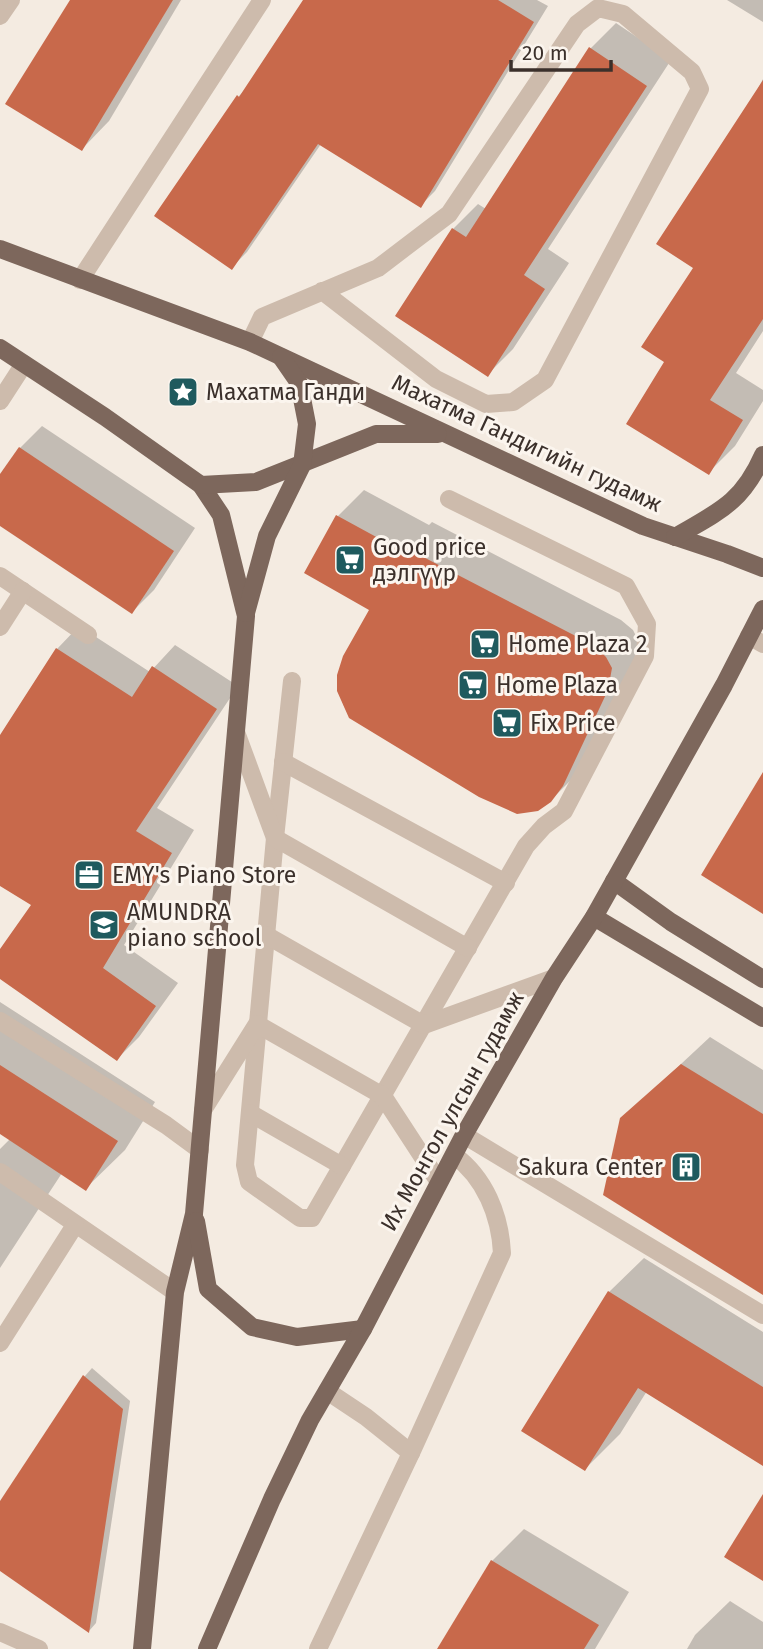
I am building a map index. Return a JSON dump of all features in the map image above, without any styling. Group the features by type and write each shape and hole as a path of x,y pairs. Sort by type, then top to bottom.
{"main road":[{"name":"Махатма Гандигийн гудамж","path":"0,249 250,342 643,526 763,568"},
{"path":"0,348 201,485 221,515 246,616"},
{"path":"142,1649 175,1292 194,1214 246,616 267,536 302,465 307,424 299,383 280,355"},
{"path":"201,485 256,482 376,433 445,435"},
{"path":"675,537 727,507 753,478 763,454"},
{"name":"Их Монгол улсын гудамж","path":"207,1649 272,1499 327,1391 363,1329 464,1135 758,635 763,609"},
{"path":"614,881 671,922 763,979"},
{"path":"594,917 763,1018"},
{"path":"194,1214 208,1289 252,1327 297,1336 363,1329"}],"street":[{"path":"0,16 10,0"},
{"path":"80,280 262,0"},
{"path":"250,342 262,317 322,291 378,268 449,214 577,23 598,8 623,14 692,72 700,89 545,380 513,402 486,404 436,379 322,291"},
{"path":"0,401 24,364"},
{"path":"292,681 245,1165 249,1182 300,1219 312,1218 527,846 544,826 564,811 645,656 647,624 626,586 449,499"},
{"path":"0,576 88,635"},
{"path":"0,627 23,591"},
{"path":"236,732 275,838 468,948"},
{"path":"283,762 506,883"},
{"path":"266,936 424,1025 554,978"},
{"path":"0,1021 166,1125 200,1150"},
{"path":"203,1110 257,1024"},
{"path":"257,1024 383,1096 439,1182"},
{"path":"250,1113 342,1166"},
{"path":"464,1135 763,1315"},
{"path":"318,1649 502,1253 499,1228 490,1200 467,1165 454,1155"},
{"path":"0,1172 175,1292"},
{"path":"0,1343 75,1225"},
{"path":"327,1391 411,1453"},
{"path":"0,1632 39,1649"}],"building":[{"path":"70,0 173,0 82,151 5,104"},
{"path":"303,0 498,0 534,22 421,208 318,144 232,270 154,216 237,95 239,97"},
{"path":"589,47 647,86 524,275 545,289 488,377 395,316 452,228 466,237"},
{"path":"763,80 763,319 710,400 743,420 709,475 626,424 664,362 641,347 693,268 656,244"},
{"path":"19,447 174,551 132,614 0,526 0,474"},
{"name":"Home Plaza","path":"336,515 402,551 404,547 595,646 606,657 612,668 608,690 563,786 551,802 538,811 517,814 479,797 349,718 337,691 337,675 343,656 369,610 304,573"},
{"path":"56,648 132,697 152,666 217,709 136,831 172,853 103,968 156,1006 117,1061 0,979 0,949 31,905 0,886 0,735"},
{"path":"763,772 763,914 701,875"},
{"name":"Sakura Center","path":"681,1064 763,1114 763,1295 603,1195 620,1118"},
{"path":"0,1065 118,1141 86,1191 0,1134"},
{"path":"608,1291 763,1387 763,1466 638,1388 585,1471 521,1431"},
{"path":"83,1375 123,1409 89,1633 0,1571 0,1501"},
{"path":"763,1494 763,1581 724,1557"},
{"path":"491,1560 599,1625 584,1649 437,1649"}],"place":[{"name":"Махатма Ганди","path":"183,392"},
{"name":"Good price дэлгүүр","path":"350,560"},
{"name":"Home Plaza 2","path":"485,644"},
{"name":"Home Plaza","path":"473,685"},
{"name":"Fix Price","path":"507,723"},
{"name":"EMY's Piano Store","path":"89,875"},
{"name":"AMUNDRA piano school","path":"104,925"},
{"name":"Sakura Center","path":"686,1167"}]}
